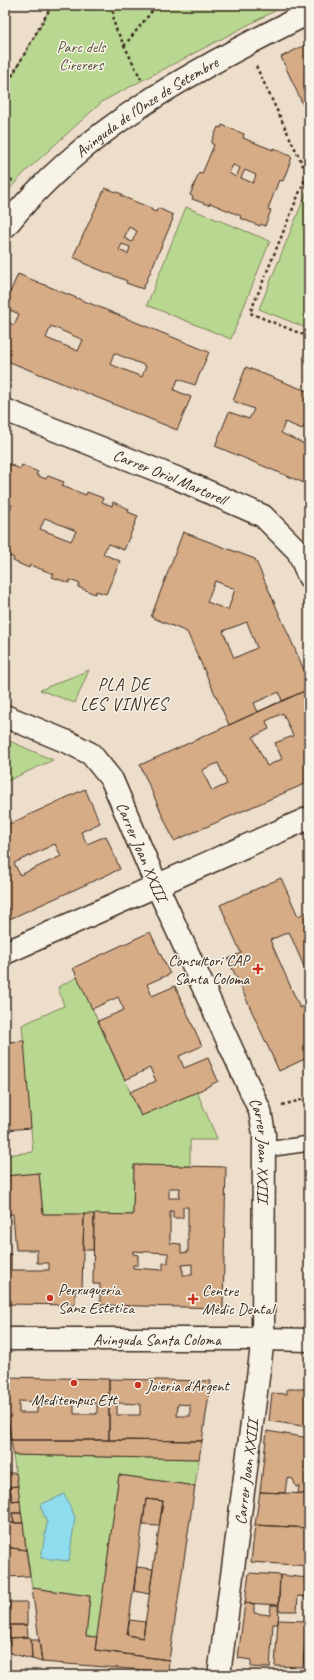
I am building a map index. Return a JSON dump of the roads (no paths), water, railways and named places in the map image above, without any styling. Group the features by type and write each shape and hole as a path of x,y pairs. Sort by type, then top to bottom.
{"street":[{"name":"Avinguda de l'Onze de Setembre","path":"5,227 51,178 93,139 125,116 246,44 309,13"},
{"name":"Carrer Oriol Martorell","path":"5,410 179,479 263,516 298,551 309,577"},
{"name":"Carrer Joan XXIII","path":"5,716 70,743 91,754 112,780 157,886 260,1111 264,1134 263,1339 219,1675"},
{"path":"5,953 309,818"},
{"name":"Avinguda Santa Coloma","path":"5,1339 309,1340"}],"lane":[{"path":"263,1150 306,1144"}],"water":[{"path":"64,1494 75,1517 69,1561 41,1558 47,1523 40,1505"}],"place":[{"name":"Consultori CAP Santa Coloma","path":"258,969"},
{"name":"Perruqueria Sanz Estetica","path":"50,1298"},
{"name":"Centre Mèdic Dental","path":"193,1299"},
{"name":"Meditempus Ett","path":"74,1383"},
{"name":"Joieria d'Argent","path":"138,1385"}],"district":[{"name":"PLA DE LES VINYES","path":"124,694"}],"park label":[{"name":"Parc dels Cirerers","path":"81,55"}]}
